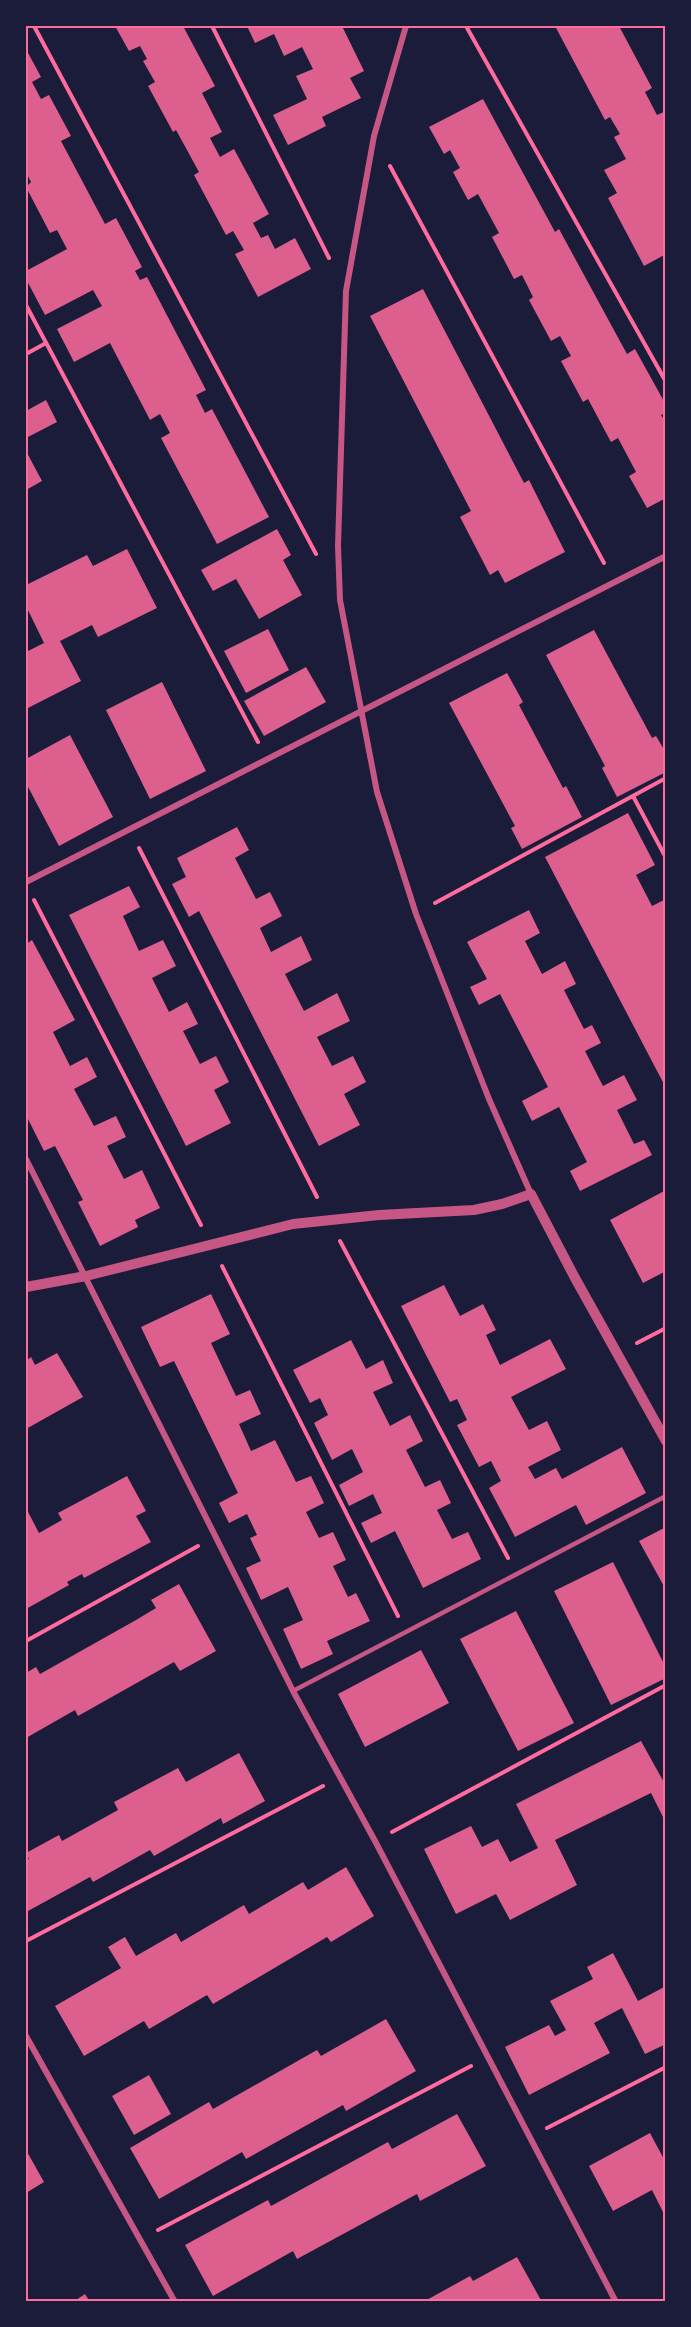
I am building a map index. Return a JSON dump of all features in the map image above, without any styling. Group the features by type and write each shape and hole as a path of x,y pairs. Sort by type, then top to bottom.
{"street":[{"path":"406,26 374,136 346,291 338,546 340,600 360,712 377,792 416,914 489,1099 531,1194 666,1441"},
{"path":"26,882 664,557 666,561"},
{"path":"26,1159 293,1691 375,1841 616,2301"},
{"path":"26,1287 86,1276 293,1224 379,1215 474,1210 531,1194"},
{"path":"26,2036 175,2301"}],"lane":[{"path":"293,1691 666,1496"}],"path":[{"path":"34,26 318,558"},
{"path":"212,26 346,291"},
{"path":"466,26 666,382"},
{"path":"374,136 615,582"},
{"path":"26,305 267,759"},
{"path":"26,354 46,343"},
{"path":"416,914 666,778"},
{"path":"633,796 666,858"},
{"path":"129,829 329,1221 518,1575"},
{"path":"31,894 212,1246 406,1632"},
{"path":"618,1354 666,1328"},
{"path":"26,1641 216,1536"},
{"path":"375,1841 666,1685"},
{"path":"26,1941 340,1777"},
{"path":"139,2240 488,2056"},
{"path":"530,2137 666,2067"}],"building":[{"path":"115,26 183,26 215,86 202,93 222,132 210,138 220,157 234,149 269,214 253,223 261,238 268,235 275,249 295,238 311,269 258,297 235,254 244,250 233,231 226,235 194,175 199,172 176,130 173,132 148,86 155,82 143,61 147,59 140,46 129,51"},
{"path":"247,26 342,26 364,71 350,78 361,98 322,117 326,126 288,145 273,115 307,99 296,76 313,69 302,47 284,56 274,34 255,43"},
{"path":"555,26 619,26 652,88 645,92 657,115 666,111 666,254 644,266 608,198 617,193 604,170 626,159 614,137 620,134 610,117 605,120"},
{"path":"26,49 41,77 32,82 41,99 49,95 71,136 61,141 105,224 116,218 142,267 135,271 140,280 147,277 206,390 196,395 205,413 212,409 269,517 217,544 161,438 170,433 160,414 150,420 110,343 74,362 57,329 102,306 93,290 45,315 26,279 26,271 67,249 57,230 50,233 26,187 31,182 26,172"},
{"path":"483,99 555,232 559,229 627,354 635,349 666,405 666,413 661,415 666,423 666,498 647,508 629,476 636,472 618,438 611,442 588,399 583,402 561,361 571,356 560,336 551,341 529,300 533,297 522,275 514,279 492,237 499,233 478,194 468,200 453,172 460,168 450,150 444,154 429,127"},
{"path":"423,289 524,483 529,480 565,552 505,583 498,570 490,575 460,517 471,511 370,316"},
{"path":"46,400 57,422 26,438 26,411"},
{"path":"26,451 42,481 26,490"},
{"path":"277,529 291,555 283,560 302,595 259,619 236,579 213,591 201,570"},
{"path":"127,549 157,608 98,637 92,625 60,641 81,681 26,709 26,652 44,643 26,606 26,585 87,555 93,566"},
{"path":"268,629 289,670 246,693 224,651"},
{"path":"594,630 652,738 656,736 666,753 666,772 617,797 602,768 605,766 546,655"},
{"path":"306,667 326,702 264,736 244,701"},
{"path":"507,673 523,702 519,705 563,788 566,786 582,817 522,849 511,828 515,826 449,703"},
{"path":"162,682 206,771 150,799 106,710"},
{"path":"70,735 113,817 59,846 26,783 26,759"},
{"path":"628,813 655,865 636,875 652,906 666,899 666,1088 545,857"},
{"path":"237,827 249,850 235,858 256,899 270,892 282,916 260,928 271,952 301,936 312,960 285,974 304,1011 337,993 350,1021 317,1037 332,1066 353,1056 366,1082 344,1094 360,1125 319,1146 199,911 189,917 172,884 186,877 177,858"},
{"path":"129,886 140,907 123,916 139,951 163,940 176,966 152,978 169,1012 187,1002 198,1024 183,1031 200,1064 216,1056 229,1082 214,1090 231,1123 186,1146 69,915"},
{"path":"529,910 540,933 525,941 542,974 565,961 576,984 564,990 584,1029 592,1025 601,1043 585,1051 603,1086 624,1075 637,1100 617,1110 634,1144 644,1140 652,1155 580,1191 570,1171 587,1162 559,1107 532,1121 522,1101 548,1087 500,994 479,1005 470,987 487,979 467,942"},
{"path":"32,940 75,1020 53,1032 70,1066 87,1057 97,1077 74,1089 94,1126 116,1116 126,1137 107,1146 124,1179 142,1170 160,1208 135,1220 138,1227 100,1246 78,1202 83,1200 55,1146 44,1151 26,1115 26,944"},
{"path":"666,1190 666,1271 643,1283 610,1220"},
{"path":"444,1285 460,1316 483,1304 496,1330 486,1335 500,1365 550,1339 566,1369 511,1397 529,1430 547,1421 561,1450 528,1467 535,1479 556,1468 562,1479 622,1447 646,1493 586,1525 576,1505 515,1537 489,1488 501,1481 491,1461 479,1467 457,1425 467,1420 457,1399 450,1402 401,1306"},
{"path":"211,1294 230,1334 211,1343 236,1396 250,1390 261,1414 239,1424 251,1451 275,1440 296,1482 311,1476 324,1503 306,1512 319,1538 333,1532 346,1560 333,1566 348,1597 356,1593 370,1621 327,1641 333,1654 301,1669 283,1629 303,1620 288,1587 261,1600 246,1568 261,1561 250,1538 257,1535 247,1514 229,1523 219,1503 238,1493 174,1361 160,1367 141,1327"},
{"path":"351,1340 366,1369 383,1360 393,1383 373,1392 390,1426 410,1415 423,1441 406,1450 425,1487 440,1480 451,1503 437,1510 452,1539 468,1532 481,1559 423,1588 395,1531 371,1543 361,1523 382,1513 373,1494 349,1506 339,1485 363,1472 352,1449 332,1460 314,1423 328,1415 320,1398 310,1403 293,1370"},
{"path":"57,1353 83,1397 26,1429 26,1361 31,1357 35,1365"},
{"path":"127,1476 146,1511 136,1516 151,1542 84,1578 82,1574 67,1582 69,1585 26,1609 26,1508 39,1533 62,1520 58,1513"},
{"path":"666,1527 666,1590 639,1541"},
{"path":"613,1562 666,1668 666,1678 611,1705 554,1591"},
{"path":"179,1584 216,1651 180,1671 174,1662 78,1716 75,1710 26,1738 26,1673 36,1667 40,1674 136,1620 156,1608 151,1600"},
{"path":"516,1611 574,1723 518,1751 460,1639"},
{"path":"421,1650 449,1703 365,1747 338,1694"},
{"path":"641,1741 666,1786 666,1823 651,1793 555,1840 577,1885 510,1920 496,1894 456,1914 424,1849 471,1826 482,1847 498,1839 510,1862 538,1848 516,1804"},
{"path":"239,1753 265,1801 223,1824 221,1818 154,1856 150,1850 93,1882 90,1877 28,1911 26,1861 29,1859 26,1853 59,1835 62,1841 118,1810 114,1802 178,1768 186,1782"},
{"path":"346,1867 374,1916 331,1942 327,1937 213,2004 207,1995 149,2029 144,2021 84,2056 55,2006 121,1968 108,1947 125,1937 136,1956 176,1933 181,1942 244,1905 249,1914 303,1882 308,1890"},
{"path":"613,1953 638,2001 666,1986 666,2044 645,2054 622,2008 594,2023 610,2053 529,2095 505,2047 549,2025 555,2036 566,2030 550,2001 593,1979 587,1967"},
{"path":"386,2019 416,2071 346,2111 343,2105 246,2159 242,2152 159,2199 130,2148 209,2102 213,2109 317,2050 321,2056"},
{"path":"149,2075 171,2114 134,2135 112,2096"},
{"path":"457,2114 486,2166 420,2201 417,2194 297,2259 293,2251 213,2296 185,2245 268,2200 271,2206 388,2142 392,2149"},
{"path":"650,2133 666,2163 666,2210 663,2212 652,2190 613,2211 589,2166"},
{"path":"26,2150 44,2182 26,2193"},
{"path":"517,2257 542,2302 423,2302 470,2276 473,2281"},
{"path":"85,2294 90,2302 73,2302"}]}
